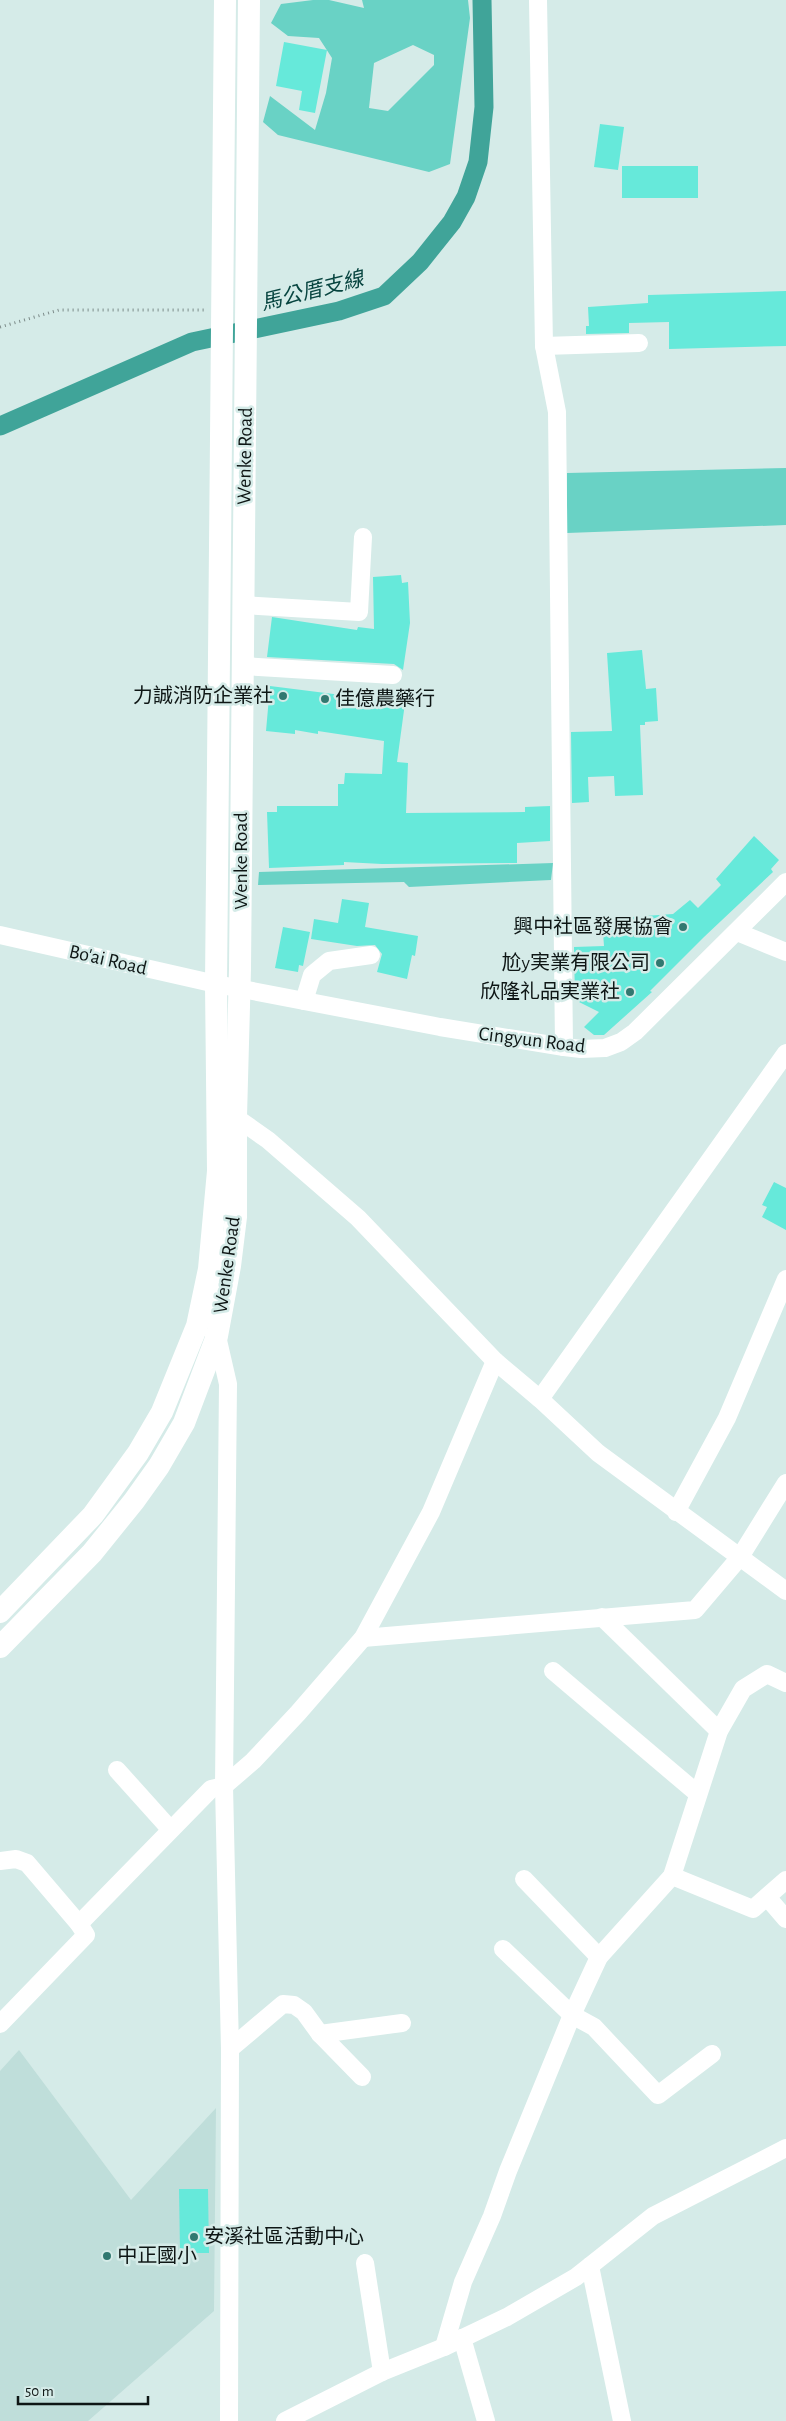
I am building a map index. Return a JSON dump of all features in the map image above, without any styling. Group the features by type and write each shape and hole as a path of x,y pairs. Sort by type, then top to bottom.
{"main road":[{"name":"Wenke Road","path":"0,1646 92,1553 134,1501 159,1466 184,1423 217,1336 230,1266 236,1216 216,984 225,0"},
{"name":"Wenke Road","path":"0,1612 93,1515 126,1472 162,1412 197,1326 209,1269 239,989 247,363 249,0"}],"street":[{"path":"538,0 544,346 558,412 564,1047"},
{"path":"222,307 247,304"},
{"path":"544,346 639,343"},
{"path":"243,605 359,612 363,537"},
{"path":"242,666 393,676"},
{"name":"Cingyun Road","path":"216,984 440,1027 564,1047 581,1049 605,1048 621,1042 636,1032 786,882"},
{"path":"737,932 786,952"},
{"name":"Bo'ai Road","path":"0,935 216,984"},
{"path":"304,1000 312,975 329,961 371,955"},
{"path":"540,1398 786,1053"},
{"path":"226,1111 268,1140 358,1218 496,1361 540,1398 598,1453 676,1512 786,1590"},
{"path":"676,1512 727,1418 786,1279"},
{"path":"197,1326 217,1336 228,1384 224,1786 230,2049 229,2421"},
{"path":"79,1924 211,1789 224,1786 253,1762 363,1638 431,1512 496,1361"},
{"path":"363,1638 696,1610 740,1557 786,1483"},
{"path":"602,1617 719,1731"},
{"path":"553,1671 698,1794"},
{"path":"444,2347 463,2282 492,2216 508,2171 572,2015 599,1957 672,1876 719,1731 743,1689 767,1674 786,1683"},
{"path":"117,1770 170,1829"},
{"path":"0,1861 16,1859 27,1862 86,1935 0,2024"},
{"path":"672,1876 753,1908 786,1880"},
{"path":"524,1879 599,1957"},
{"path":"767,1897 786,1919"},
{"path":"503,1948 572,2015 594,2027 658,2095 712,2054"},
{"path":"230,2049 283,2004 294,2005 304,2012 320,2034 362,2077"},
{"path":"320,2034 402,2023"},
{"path":"285,2421 382,2372 444,2347 507,2317 576,2277 653,2216 786,2148"},
{"path":"365,2263 382,2372"},
{"path":"590,2266 622,2421"},
{"path":"462,2338 486,2421"}],"path":[{"path":"0,327 59,310 198,311 222,307"}],"shaded area":[{"name":"中正國小","path":"19,2050 131,2200 216,2108 214,2311 88,2421 0,2421 0,2071"}],"green space":[{"path":"329,0 364,8 362,0 468,0 470,18 450,164 429,172 278,135 263,122 270,96 315,130 326,93 332,58 319,38 288,36 271,23 281,4","holes":["413,45 434,55 434,65 388,111 369,108 374,63"]},
{"path":"786,468 786,525 567,533 567,473"},
{"path":"553,863 551,880 409,887 404,882 258,885 259,872"}],"building":[{"path":"284,42 327,50 315,113 299,110 302,91 276,86"},
{"path":"600,124 624,127 618,170 594,167"},
{"path":"622,166 698,166 698,198 622,198"},
{"path":"786,291 786,346 669,349 669,322 629,323 629,333 586,334 586,326 589,326 588,307 648,303 648,295"},
{"path":"401,575 402,583 408,582 410,623 403,670 394,664 267,657 272,617 357,630 358,627 374,629 373,577"},
{"path":"642,650 646,689 656,688 658,721 645,722 645,725 640,725 643,795 615,796 614,776 588,777 589,802 572,803 571,732 612,731 607,653"},
{"path":"270,686 405,703 397,762 408,763 406,813 525,812 525,807 550,806 550,841 517,843 517,863 382,864 344,862 344,865 269,868 267,812 277,812 277,806 338,806 338,784 344,784 345,773 382,774 384,741 318,731 318,734 295,730 295,734 266,731"},
{"path":"754,836 779,860 771,869 773,872 704,937 650,991 652,992 604,1035 594,1035 584,1027 599,1012 575,1000 574,947 604,946 602,919 673,914 690,900 698,908 721,885 716,879"},
{"path":"342,899 369,903 365,927 418,936 415,956 412,955 407,979 377,972 382,954 375,945 357,946 311,939 314,919 338,923"},
{"path":"283,927 310,932 303,966 299,965 298,972 275,968"},
{"path":"774,1182 786,1188 786,1230 762,1217 767,1207 762,1205"},
{"name":"安溪社區活動中心","path":"179,2189 208,2189 209,2253 180,2253"}],"waterway":[{"name":"馬公厝支線","path":"0,426 192,342 339,311 384,296 420,262 452,222 466,197 478,162 484,107 482,0"}],"place":[{"name":"力誠消防企業社","path":"283,696"},
{"name":"佳億農藥行","path":"325,699"},
{"name":"興中社區發展協會","path":"683,927"},
{"name":"尬y実業有限公司","path":"660,963"},
{"name":"欣隆礼品実業社","path":"630,992"},
{"name":"安溪社區活動中心","path":"194,2237"},
{"name":"中正國小","path":"107,2256"}]}
